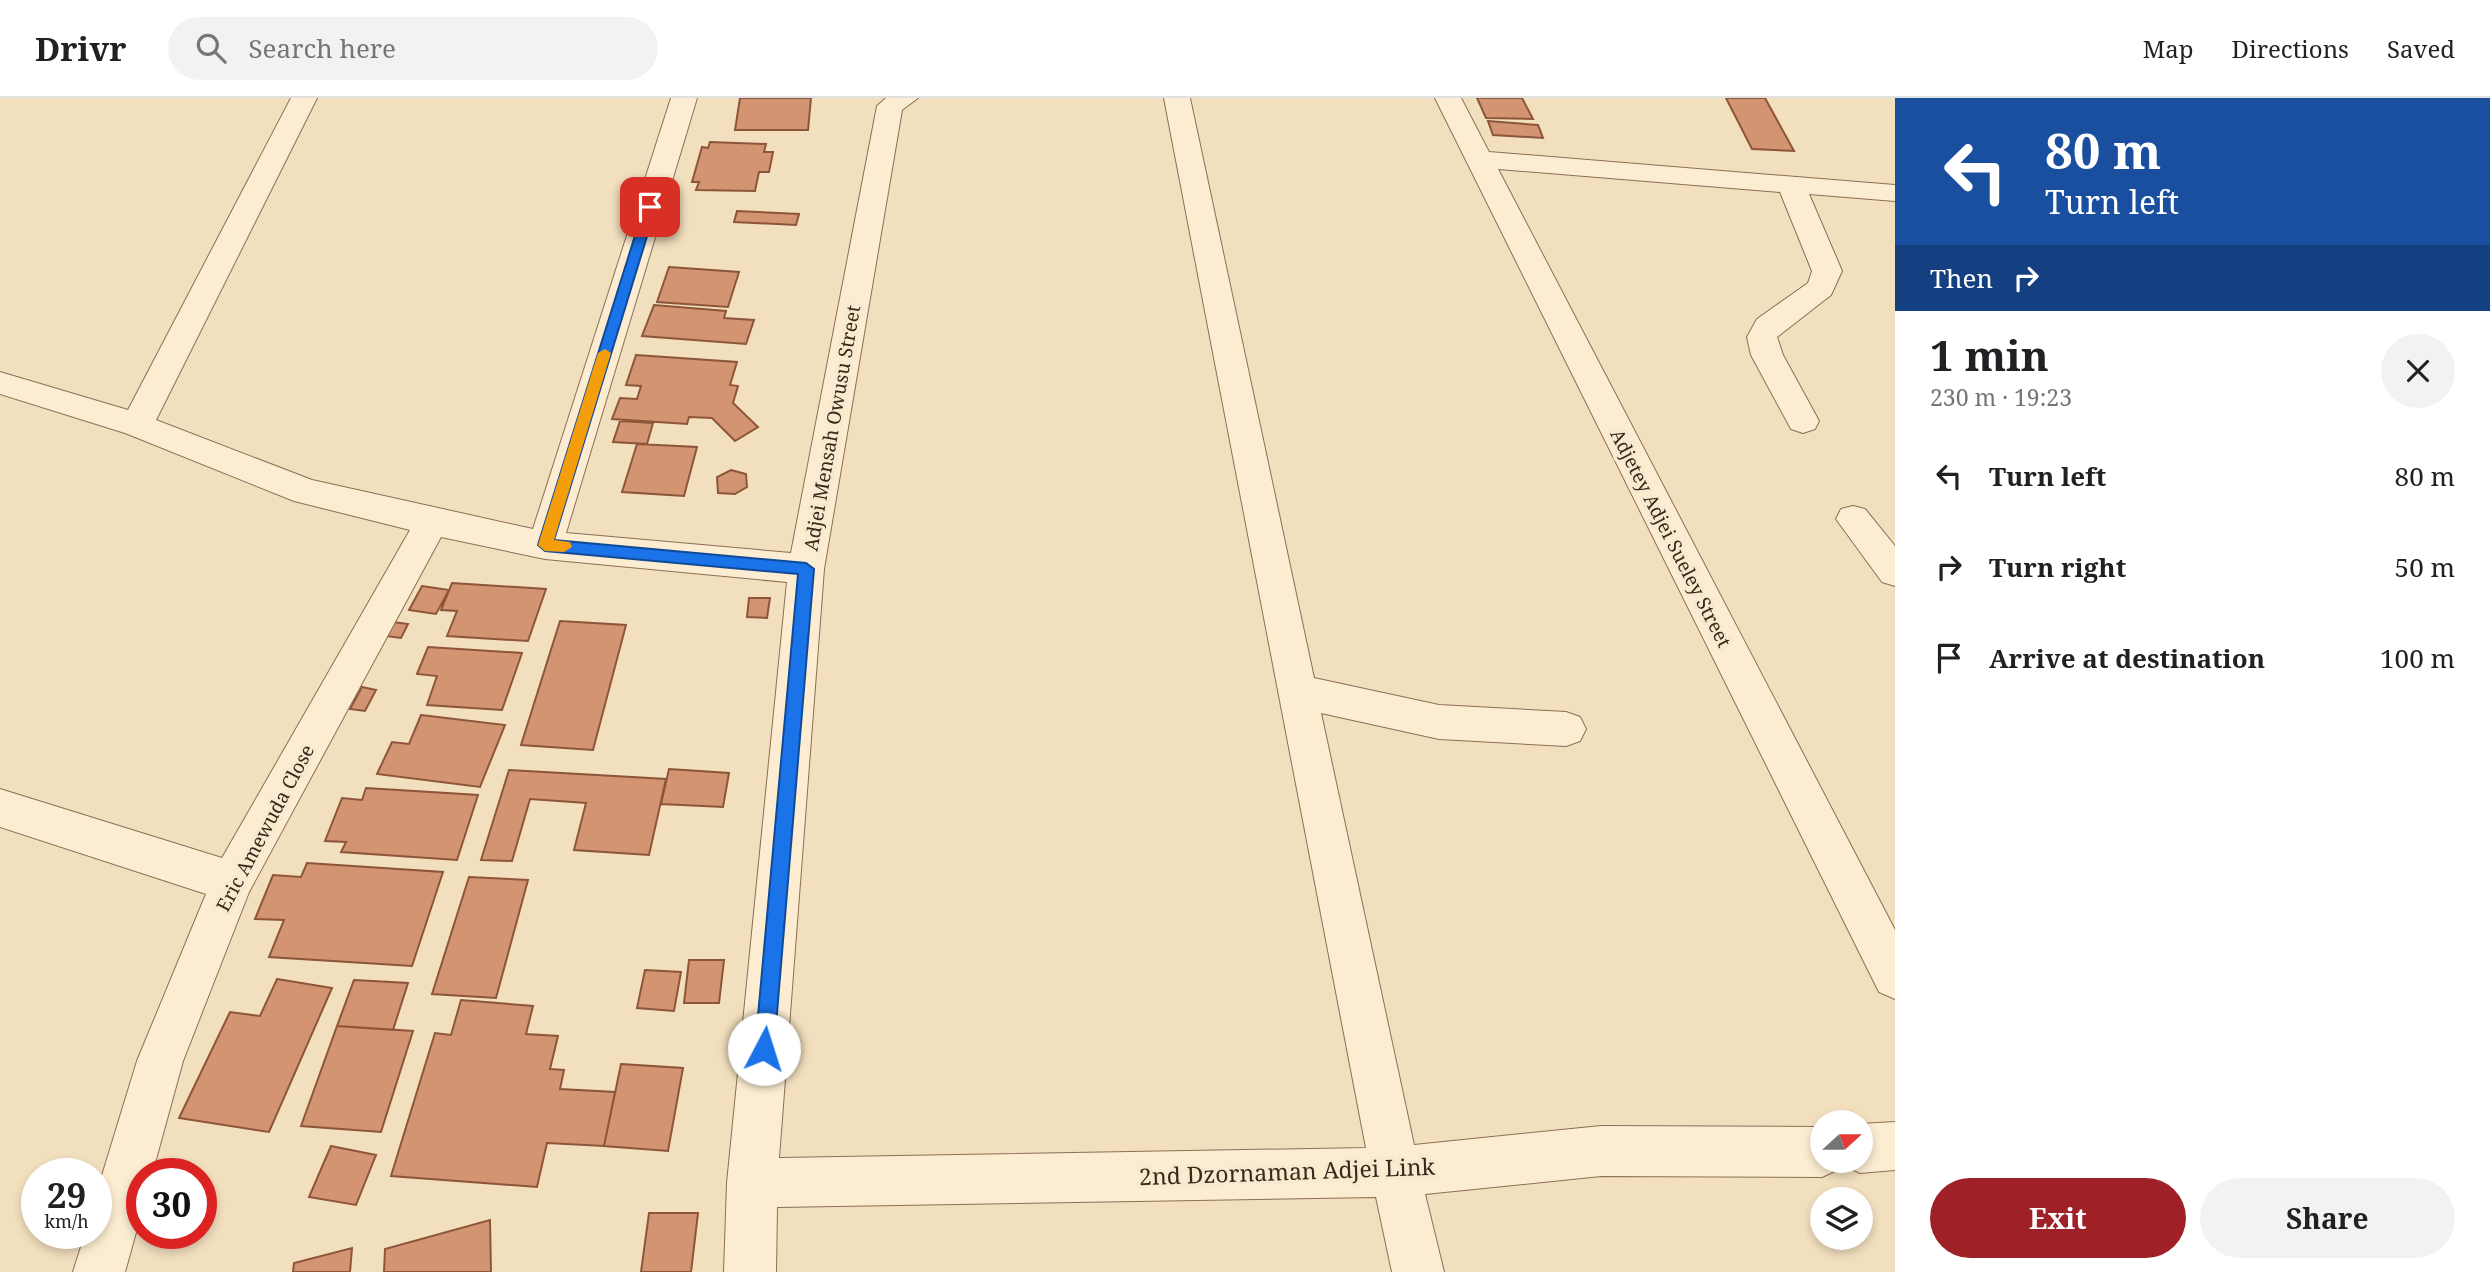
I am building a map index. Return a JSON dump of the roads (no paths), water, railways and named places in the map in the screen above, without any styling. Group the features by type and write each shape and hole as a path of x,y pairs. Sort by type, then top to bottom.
{"street":[{"path":"137,425 304,98"},
{"path":"545,545 684,98"},
{"name":"Adjei Mensah Owusu Street","path":"750,1272 752,1183 806,569 890,106 905,98"},
{"path":"1177,98 1395,1172 1418,1272"},
{"name":"Adjetey Adjei Sueley Street","path":"1448,98 1895,976"},
{"path":"1477,159 1792,187 1895,193"},
{"path":"1792,187 1827,271 1821,288 1768,326 1762,337 1767,355 1804,421"},
{"path":"0,383 137,425 306,492 432,522 545,545 806,569"},
{"path":"1853,519 1895,572"},
{"name":"Eric Amewuda Close","path":"99,1272 160,1060 232,882 432,522"},
{"path":"1298,691 1439,722 1566,729"},
{"path":"0,808 232,882"},
{"path":"1873,1148 1895,1146"},
{"name":"2nd Dzornaman Adjei Link","path":"752,1183 1395,1172 1601,1151 1810,1152"}]}
